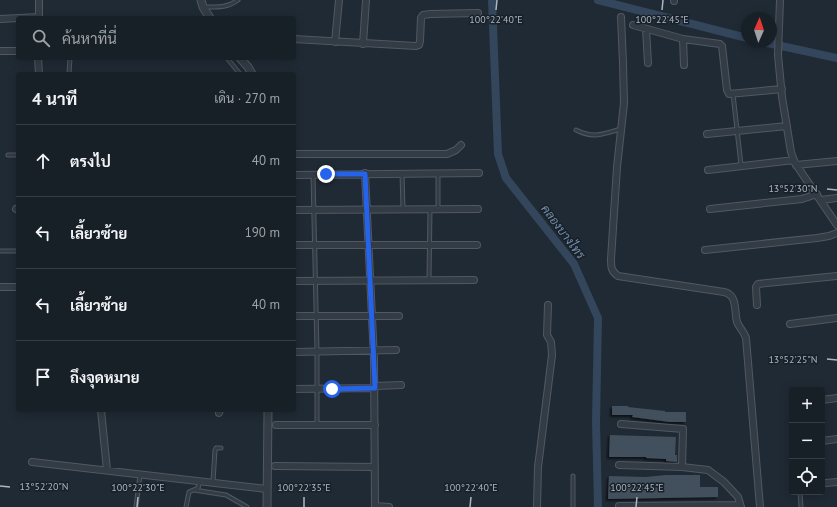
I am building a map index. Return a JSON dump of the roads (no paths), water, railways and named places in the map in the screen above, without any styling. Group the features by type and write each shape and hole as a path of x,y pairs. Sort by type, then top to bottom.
{"street":[{"path":"39,0 39,16"},
{"path":"201,0 203,7 209,16"},
{"path":"335,42 339,0"},
{"path":"363,44 366,0"},
{"path":"780,0 778,55 791,152 795,162 837,225"},
{"path":"296,39 416,46 419,45 420,41 421,18 423,15 478,14"},
{"path":"621,18 624,103 611,269 618,276 724,292 728,293 732,298 734,302 737,324 745,333 746,338 760,507"},
{"path":"0,19 16,19"},
{"path":"633,25 682,39 720,44 722,46 727,90 729,94 782,89"},
{"path":"646,29 648,63"},
{"path":"682,39 684,65"},
{"path":"0,51 16,51"},
{"path":"38,60 38,72"},
{"path":"242,60 251,72"},
{"path":"707,134 787,126"},
{"path":"296,154 447,154 456,150 461,145"},
{"path":"708,170 741,165 837,161"},
{"path":"296,175 479,173"},
{"path":"365,174 374,350 375,507 389,507"},
{"path":"710,209 802,199 817,194"},
{"path":"821,200 837,198"},
{"path":"296,210 478,209"},
{"path":"705,250 818,238 837,233"},
{"path":"296,245 477,245"},
{"path":"757,305 756,287 758,284 837,276"},
{"path":"296,281 429,279 474,280"},
{"path":"0,287 16,287"},
{"path":"536,507 538,466 553,348 547,335 548,305"},
{"path":"296,316 399,316"},
{"path":"790,324 837,318"},
{"path":"296,352 396,350"},
{"path":"296,389 401,386"},
{"path":"825,400 837,398"},
{"path":"101,412 106,470"},
{"path":"267,507 268,412"},
{"path":"621,424 682,429 682,466"},
{"path":"276,425 375,425"},
{"path":"825,441 837,439"},
{"path":"32,462 267,489"},
{"path":"619,465 682,466 708,470 724,482 738,497 741,506 619,506"},
{"path":"275,466 375,467"},
{"path":"826,483 837,482"}],"lane":[{"path":"203,7 224,7 231,5 238,0"},
{"path":"69,72 70,60"},
{"path":"229,60 238,72"},
{"path":"733,94 741,165"},
{"path":"576,130 586,135 593,136 621,129"},
{"path":"8,154 16,155"},
{"path":"438,173 438,209"},
{"path":"313,174 318,426"},
{"path":"402,174 403,209"},
{"path":"429,279 430,209"},
{"path":"0,251 16,251"},
{"path":"213,483 215,450 216,448 222,448"},
{"path":"136,507 140,475"},
{"path":"573,476 573,507"},
{"path":"186,507 189,492 198,488 200,481"},
{"path":"194,490 226,495 247,507"},
{"path":"800,495 801,507"}],"waterway":[{"name":"คลองบางไทร","path":"492,0 498,154 506,178 574,264 598,318 596,422 598,507"},
{"path":"598,0 741,36"},
{"path":"777,45 837,58"}]}
